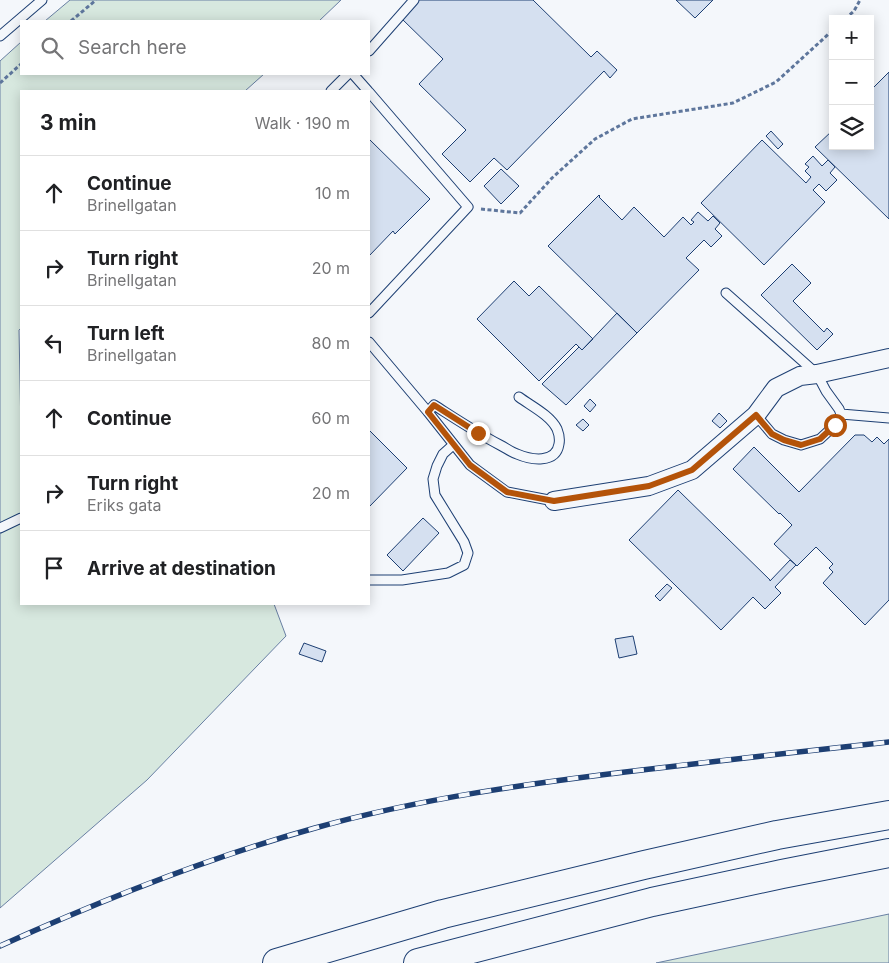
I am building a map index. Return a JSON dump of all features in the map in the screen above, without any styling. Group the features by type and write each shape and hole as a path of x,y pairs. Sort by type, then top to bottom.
{"highway":[{"path":"277,963 443,914 644,865 777,835 889,815"},
{"path":"418,963 652,902 889,853"}],"street":[{"path":"554,501 649,486 692,470 756,415 776,388 800,376 889,358"}],"lane":[{"path":"0,36 42,0"},
{"path":"370,50 414,0"},
{"path":"331,90 347,75"},
{"path":"354,75 366,90"},
{"path":"370,94 468,207 370,312"},
{"path":"726,293 817,374 826,392 841,414 840,419 835,425 820,439 801,445 772,434 756,415"},
{"path":"370,343 470,465 507,492 554,501"},
{"path":"428,412 434,405 478,433 518,454 545,459 554,456 559,447 560,438 556,428 545,416 519,397"},
{"path":"841,414 889,418"},
{"path":"370,580 402,580 448,573 464,565 468,553 464,542 435,494 433,479 443,454 454,445"},
{"path":"0,528 20,518"}],"path":[{"path":"72,20 96,0"},
{"path":"850,15 860,0"},
{"path":"468,207 520,213 552,178 595,139 632,119 733,103 776,82 829,34"},
{"path":"0,83 20,65"}],"shaded area":[{"path":"70,0 341,0 320,20 46,20"},
{"path":"20,43 20,75 263,75 246,90 20,90 20,605 274,605 286,636 147,780 0,908 0,61"},
{"path":"889,914 889,963 656,963"}],"building":[{"path":"419,0 533,0 591,57 597,51 617,70 610,78 604,71 507,170 494,158 470,182 442,154 466,130 419,84 443,59 401,18"},
{"path":"676,0 713,0 695,18"},
{"path":"889,72 889,219 815,147 829,134 829,150 874,150 874,87"},
{"path":"771,131 783,144 778,149 766,136"},
{"path":"370,140 430,199 395,234 393,231 370,255"},
{"path":"762,140 806,183 811,177 805,171 809,167 805,164 813,156 822,166 828,160 835,167 830,173 837,180 826,191 819,184 813,190 825,202 764,265 701,203"},
{"path":"501,169 519,186 501,204 484,186"},
{"path":"599,195 622,220 634,207 664,237 683,217 691,225 694,222 691,220 698,212 708,221 713,216 720,223 715,229 722,236 711,247 704,240 686,258 699,270 637,333 548,246"},
{"path":"792,264 811,283 793,301 824,332 827,328 833,334 817,350 761,295"},
{"path":"514,281 529,296 539,286 593,339 582,350 576,344 539,381 477,319"},
{"path":"617,313 637,333 566,405 542,384 579,347 582,350"},
{"path":"590,399 596,405 590,412 584,406"},
{"path":"719,413 727,421 720,428 712,421"},
{"path":"583,419 589,425 583,431 576,425"},
{"path":"370,431 407,468 370,506"},
{"path":"855,435 864,435 872,442 877,437 884,444 889,439 889,600 865,625 823,583 833,572 829,568 833,564 816,547 797,566 774,544 792,525 733,469 754,447 799,492"},
{"path":"678,490 770,581 790,560 796,565 775,587 781,593 765,609 753,597 721,630 629,540"},
{"path":"423,518 439,533 403,571 387,555"},
{"path":"667,584 672,588 660,601 655,596"},
{"path":"633,636 637,654 619,658 615,639"},
{"path":"304,643 326,651 322,662 299,654"}],"railway":[{"path":"0,946 77,912 195,866 355,817 436,800 560,780 889,742"}],"route":[{"path":"478,433 434,405 428,412 470,465 507,492 554,501 649,486 692,470 756,415 772,434 801,445 820,439 835,425"}]}
